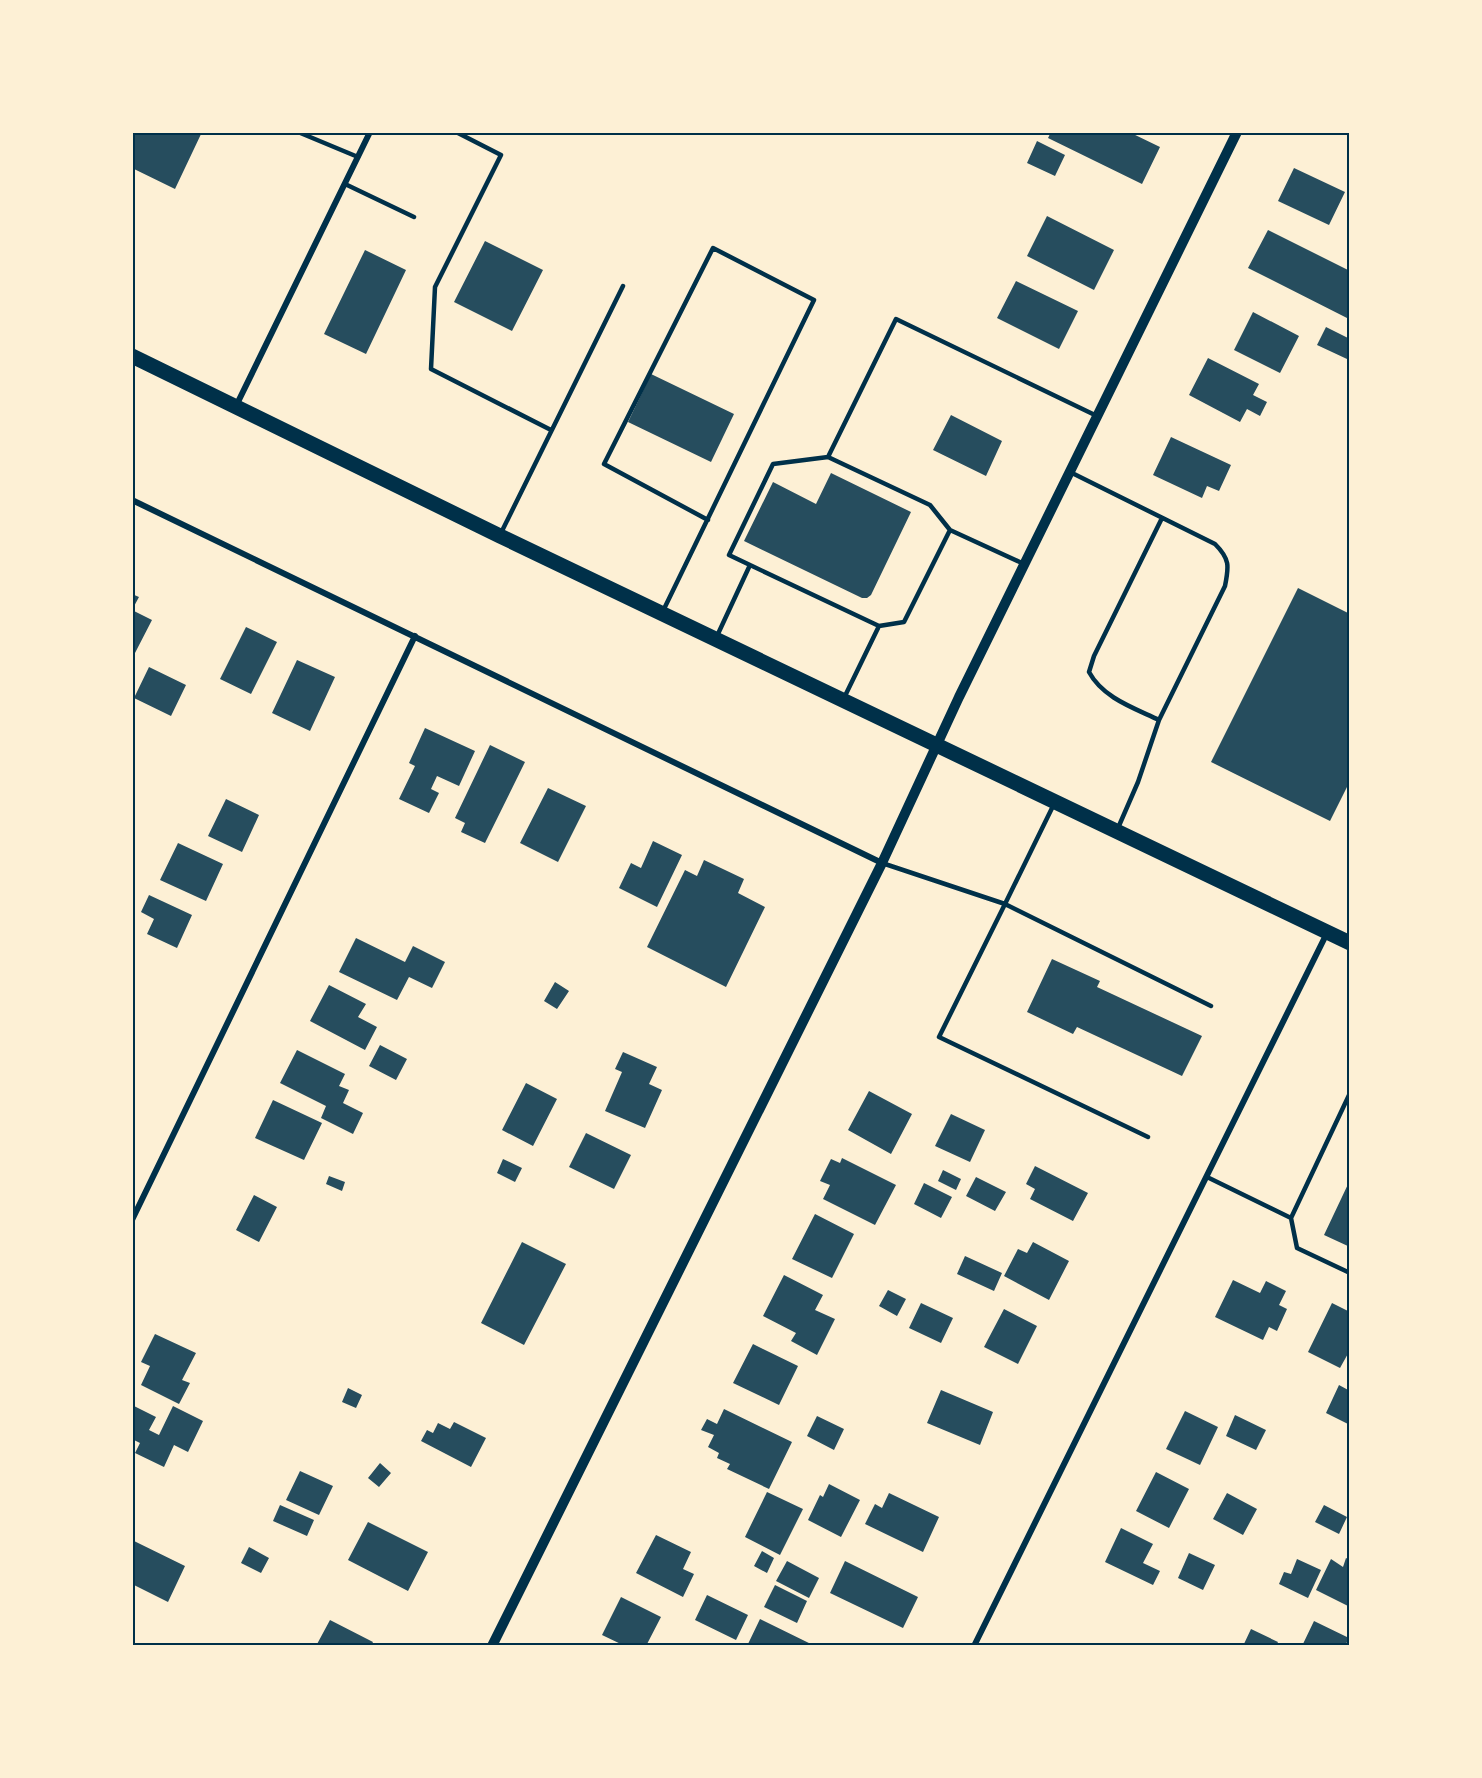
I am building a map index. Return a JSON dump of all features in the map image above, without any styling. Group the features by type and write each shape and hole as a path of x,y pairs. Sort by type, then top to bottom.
{"main road":[{"path":"132,356 500,536 1350,943"}],"street":[{"path":"235,407 370,132"},
{"path":"492,1646 882,863 1024,564 1237,132"},
{"path":"132,500 882,863"},
{"path":"132,1220 416,636"},
{"path":"974,1646 1328,933"}],"lane":[{"path":"298,132 358,157"},
{"path":"456,132 501,155 435,287 431,369 552,430"},
{"path":"345,184 414,217"},
{"path":"662,614 708,520 814,300 714,248 604,464 708,520"},
{"path":"500,536 623,286"},
{"path":"828,457 896,319 1097,416"},
{"path":"950,530 904,622 879,626 729,555 773,464 828,457 930,505 950,530 1024,564"},
{"path":"1070,472 1215,544 1225,554 1228,567 1225,586 1159,720 1138,782 1116,831"},
{"path":"1159,720 1105,693 1089,672 1094,656 1162,518"},
{"path":"715,639 750,565"},
{"path":"843,701 879,626"},
{"path":"1055,801 939,1037 1149,1137"},
{"path":"882,863 1005,904 1211,1006"},
{"path":"1350,1093 1291,1218 1297,1248 1350,1273"},
{"path":"1207,1177 1291,1218"}],"building":[{"path":"132,132 202,132 175,189 132,168"},
{"path":"1051,132 1129,132 1160,147 1142,184 1048,138"},
{"path":"1037,141 1065,155 1055,176 1027,163"},
{"path":"1294,168 1345,192 1329,225 1278,201"},
{"path":"1047,216 1114,250 1094,290 1027,256"},
{"path":"1268,230 1350,271 1350,313 1347,318 1248,268"},
{"path":"485,241 543,270 512,331 454,302"},
{"path":"365,250 406,270 366,354 324,334"},
{"path":"1016,281 1078,311 1059,349 997,318"},
{"path":"1253,312 1299,336 1280,373 1234,350"},
{"path":"1326,327 1350,339 1350,352 1347,359 1317,345"},
{"path":"1208,358 1259,384 1253,395 1267,402 1260,416 1247,409 1240,422 1189,395"},
{"path":"651,374 734,414 711,462 628,422"},
{"path":"951,415 1002,441 986,476 933,450"},
{"path":"1171,437 1231,465 1219,491 1207,486 1202,498 1153,475"},
{"path":"831,473 911,512 871,595 867,598 862,598 744,541 773,482 816,504"},
{"path":"1298,588 1350,614 1350,781 1330,821 1211,762"},
{"path":"132,594 139,597 132,610"},
{"path":"132,610 152,620 135,653 132,652"},
{"path":"246,627 277,642 251,694 220,679"},
{"path":"297,660 335,677 310,731 272,713"},
{"path":"149,667 186,685 171,716 134,698"},
{"path":"425,728 475,751 459,786 437,776 431,789 439,793 429,813 399,799 415,766 409,763"},
{"path":"490,745 525,762 485,843 461,832 465,823 455,818"},
{"path":"548,788 586,806 558,862 520,843"},
{"path":"226,799 259,815 242,852 208,836"},
{"path":"653,841 682,855 657,907 619,888 631,863 641,868"},
{"path":"178,843 223,864 206,901 160,880"},
{"path":"704,860 744,879 738,893 765,907 726,987 647,947 685,870 697,876"},
{"path":"149,895 192,915 177,948 147,934 154,919 141,912"},
{"path":"356,938 405,962 413,946 445,962 432,988 409,977 397,1000 339,972"},
{"path":"1052,959 1100,981 1097,987 1202,1036 1182,1076 1077,1027 1073,1034 1027,1012"},
{"path":"555,982 569,991 557,1009 544,1001"},
{"path":"329,985 366,1004 358,1017 377,1027 365,1050 310,1021"},
{"path":"380,1045 407,1059 396,1080 369,1066"},
{"path":"297,1050 345,1074 339,1086 349,1090 343,1103 363,1113 353,1134 321,1118 326,1106 280,1083"},
{"path":"623,1052 657,1067 649,1084 662,1090 645,1128 605,1111 622,1072 615,1069"},
{"path":"526,1083 557,1099 533,1146 502,1130"},
{"path":"869,1091 912,1114 891,1154 848,1130"},
{"path":"273,1100 322,1123 304,1160 255,1138"},
{"path":"951,1114 985,1130 970,1162 935,1146"},
{"path":"586,1133 631,1155 614,1189 569,1167"},
{"path":"842,1158 896,1185 875,1225 823,1199 830,1185 820,1181 831,1159 840,1163"},
{"path":"503,1159 522,1168 515,1182 497,1173"},
{"path":"1035,1166 1088,1193 1073,1221 1030,1199 1035,1189 1026,1184"},
{"path":"943,1170 961,1179 956,1190 938,1181"},
{"path":"329,1176 345,1182 342,1191 326,1184"},
{"path":"976,1177 1006,1192 995,1211 966,1196"},
{"path":"1350,1180 1350,1247 1324,1235"},
{"path":"924,1183 952,1197 941,1218 914,1204"},
{"path":"254,1195 277,1207 259,1242 236,1230"},
{"path":"815,1214 854,1234 832,1278 792,1259"},
{"path":"522,1242 566,1264 524,1345 481,1323"},
{"path":"1033,1242 1069,1261 1049,1300 1004,1276 1018,1249 1027,1253"},
{"path":"965,1256 1002,1273 994,1291 957,1274"},
{"path":"784,1275 823,1295 815,1310 835,1319 817,1355 791,1341 796,1333 763,1316"},
{"path":"1233,1280 1260,1293 1266,1281 1286,1291 1279,1305 1287,1309 1277,1331 1269,1327 1263,1340 1215,1317"},
{"path":"888,1290 906,1299 897,1316 879,1306"},
{"path":"921,1303 953,1318 941,1343 909,1328"},
{"path":"1332,1303 1350,1312 1350,1350 1340,1368 1308,1352"},
{"path":"1004,1309 1037,1326 1018,1364 984,1347"},
{"path":"155,1334 196,1353 182,1380 190,1383 179,1404 141,1385 150,1366 141,1362"},
{"path":"753,1344 798,1366 779,1405 733,1383"},
{"path":"1339,1385 1350,1391 1350,1425 1326,1413"},
{"path":"348,1388 362,1395 356,1408 342,1402"},
{"path":"941,1390 993,1412 980,1445 927,1423"},
{"path":"132,1405 156,1417 149,1430 159,1435 173,1406 203,1421 188,1452 174,1445 164,1467 135,1453 140,1443 132,1439"},
{"path":"724,1409 792,1442 769,1489 727,1469 730,1464 717,1458 719,1453 708,1447 714,1435 701,1430 707,1419 717,1424"},
{"path":"1185,1411 1218,1427 1200,1465 1166,1449"},
{"path":"1235,1415 1266,1430 1256,1450 1226,1436"},
{"path":"817,1416 844,1429 834,1450 807,1436"},
{"path":"454,1422 486,1438 471,1467 421,1441 427,1430 433,1433 438,1423 450,1429"},
{"path":"380,1463 391,1473 379,1487 368,1478"},
{"path":"300,1471 333,1486 319,1515 286,1500"},
{"path":"1156,1472 1189,1489 1169,1528 1136,1511"},
{"path":"829,1484 860,1500 841,1537 808,1520 820,1495 823,1497"},
{"path":"767,1492 803,1509 780,1555 745,1537"},
{"path":"889,1493 939,1517 923,1552 865,1524 875,1504 882,1508"},
{"path":"1227,1493 1257,1509 1243,1535 1213,1519"},
{"path":"280,1505 314,1520 307,1536 273,1521"},
{"path":"1324,1505 1347,1517 1339,1534 1315,1522"},
{"path":"368,1522 428,1552 408,1591 348,1560"},
{"path":"1121,1528 1153,1544 1143,1563 1160,1571 1153,1585 1105,1562"},
{"path":"656,1535 691,1552 683,1569 694,1574 683,1597 636,1573"},
{"path":"132,1540 185,1566 168,1602 132,1584"},
{"path":"249,1547 269,1558 261,1573 241,1563"},
{"path":"762,1551 774,1558 767,1573 754,1566"},
{"path":"1189,1553 1215,1565 1203,1590 1178,1578"},
{"path":"1346,1558 1350,1560 1350,1607 1316,1590 1331,1559 1343,1567"},
{"path":"1297,1559 1321,1570 1308,1598 1279,1584 1284,1572 1291,1574"},
{"path":"787,1561 819,1578 809,1598 776,1581"},
{"path":"845,1561 918,1597 903,1628 830,1593"},
{"path":"775,1585 807,1601 797,1623 764,1607"},
{"path":"707,1595 748,1615 736,1640 695,1620"},
{"path":"621,1597 661,1617 646,1646 625,1646 602,1635"},
{"path":"760,1619 815,1646 753,1646 748,1644"},
{"path":"330,1620 373,1642 371,1646 316,1646"},
{"path":"1314,1621 1349,1638 1345,1646 1302,1646"},
{"path":"1251,1629 1278,1642 1276,1646 1243,1646"}]}
